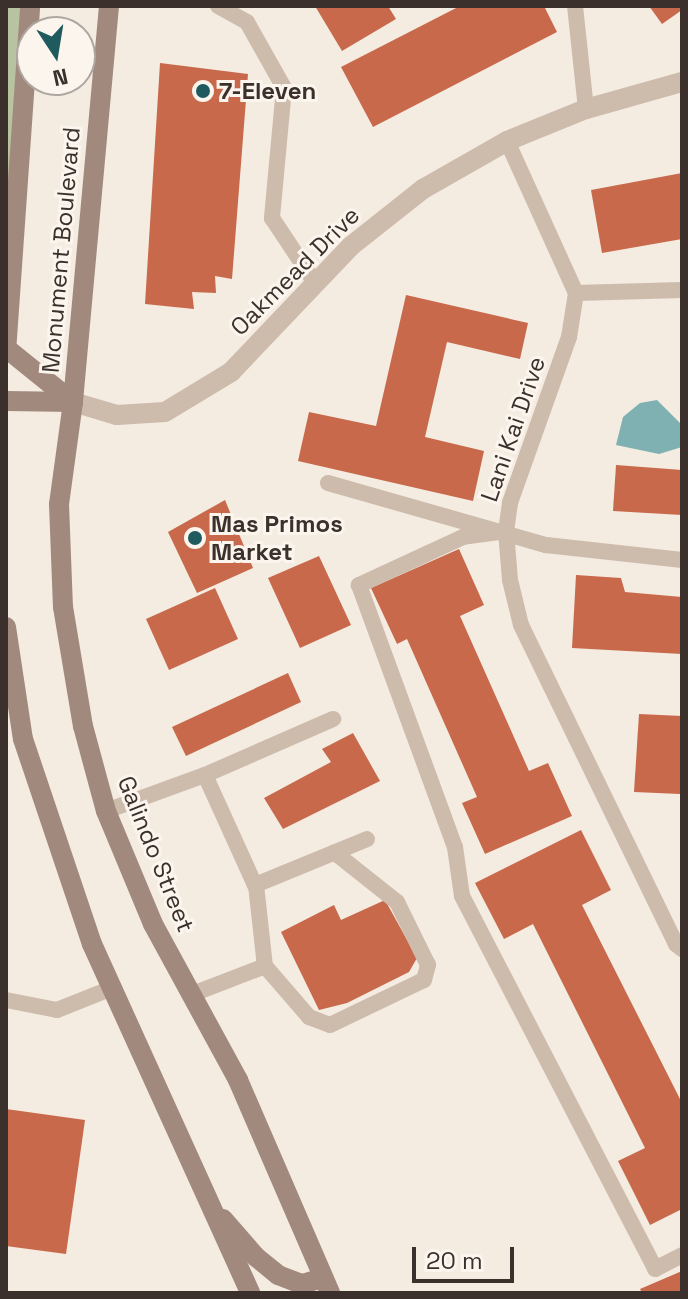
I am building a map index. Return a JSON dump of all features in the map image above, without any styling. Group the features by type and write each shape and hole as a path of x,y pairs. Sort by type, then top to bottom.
{"main road":[{"name":"Monument Boulevard","path":"6,350 30,6"},
{"name":"Monument Boulevard","path":"73,402 109,6"},
{"path":"6,350 73,402"},
{"path":"6,401 73,402"},
{"name":"Galindo Street","path":"73,402 59,504 63,607 83,726 106,811 153,924 238,1080 326,1286"},
{"path":"6,627 23,739 92,944 250,1293"},
{"path":"209,1204 256,1257 278,1275 302,1284 326,1286"}],"street":[{"name":"Oakmead Drive","path":"73,402 117,415 165,412 231,372 351,246 423,189 507,141 586,109 682,82"}],"lane":[{"path":"218,6 247,22 284,88 272,218 315,283"},
{"path":"575,6 586,109"},
{"path":"507,141 576,293 682,290"},
{"name":"Lani Kai Drive","path":"576,293 569,337 510,503 506,531 510,580 521,625 676,944 682,949"},
{"path":"328,483 506,531 546,545 682,560"},
{"path":"506,531 463,537 359,585 455,847 462,896 655,1269 682,1255"},
{"path":"106,811 205,775 333,719"},
{"path":"205,775 256,885 265,966 309,1017 330,1025 424,980 428,965 397,902 334,852"},
{"path":"256,885 367,839"},
{"path":"190,995 265,966"},
{"path":"6,1000 57,1010 112,988"}],"green space":[{"path":"6,6 34,6 33,16 16,16 16,96 27,96 6,348"}],"water":[{"path":"657,400 682,425 682,447 659,454 616,445 623,417 640,403"}],"building":[{"path":"315,6 388,6 396,19 342,51"},
{"path":"460,6 544,6 557,32 373,127 341,67"},
{"path":"649,6 682,6 682,10 662,24"},
{"path":"160,63 248,74 232,279 215,276 216,293 192,292 194,309 145,304"},
{"path":"682,173 682,239 602,253 591,190"},
{"path":"406,295 528,323 520,359 447,342 425,437 484,451 473,501 298,461 309,412 376,426"},
{"path":"616,465 682,470 682,515 613,511"},
{"path":"225,500 253,568 197,593 168,532"},
{"path":"459,549 484,605 460,616 529,771 548,763 572,816 485,854 462,803 477,797 407,639 397,644 371,588"},
{"path":"319,556 351,625 300,648 268,578"},
{"path":"576,575 621,578 625,592 682,597 682,654 572,648"},
{"path":"215,588 238,639 169,670 146,619"},
{"path":"288,673 301,702 186,756 172,727"},
{"path":"639,714 682,716 680,794 634,792"},
{"path":"353,733 380,781 283,829 264,798 331,762 322,749"},
{"path":"581,830 611,890 582,905 682,1103 682,1209 650,1225 618,1161 645,1148 533,924 504,939 475,883"},
{"path":"385,900 417,958 409,972 347,1003 319,1010 281,932 334,905 341,920"},
{"path":"6,1109 85,1120 66,1254 6,1246"},
{"path":"682,1271 682,1293 642,1293 640,1289"}],"place":[{"name":"7-Eleven","path":"203,91"},
{"name":"Mas Primos Market","path":"195,538"}]}
